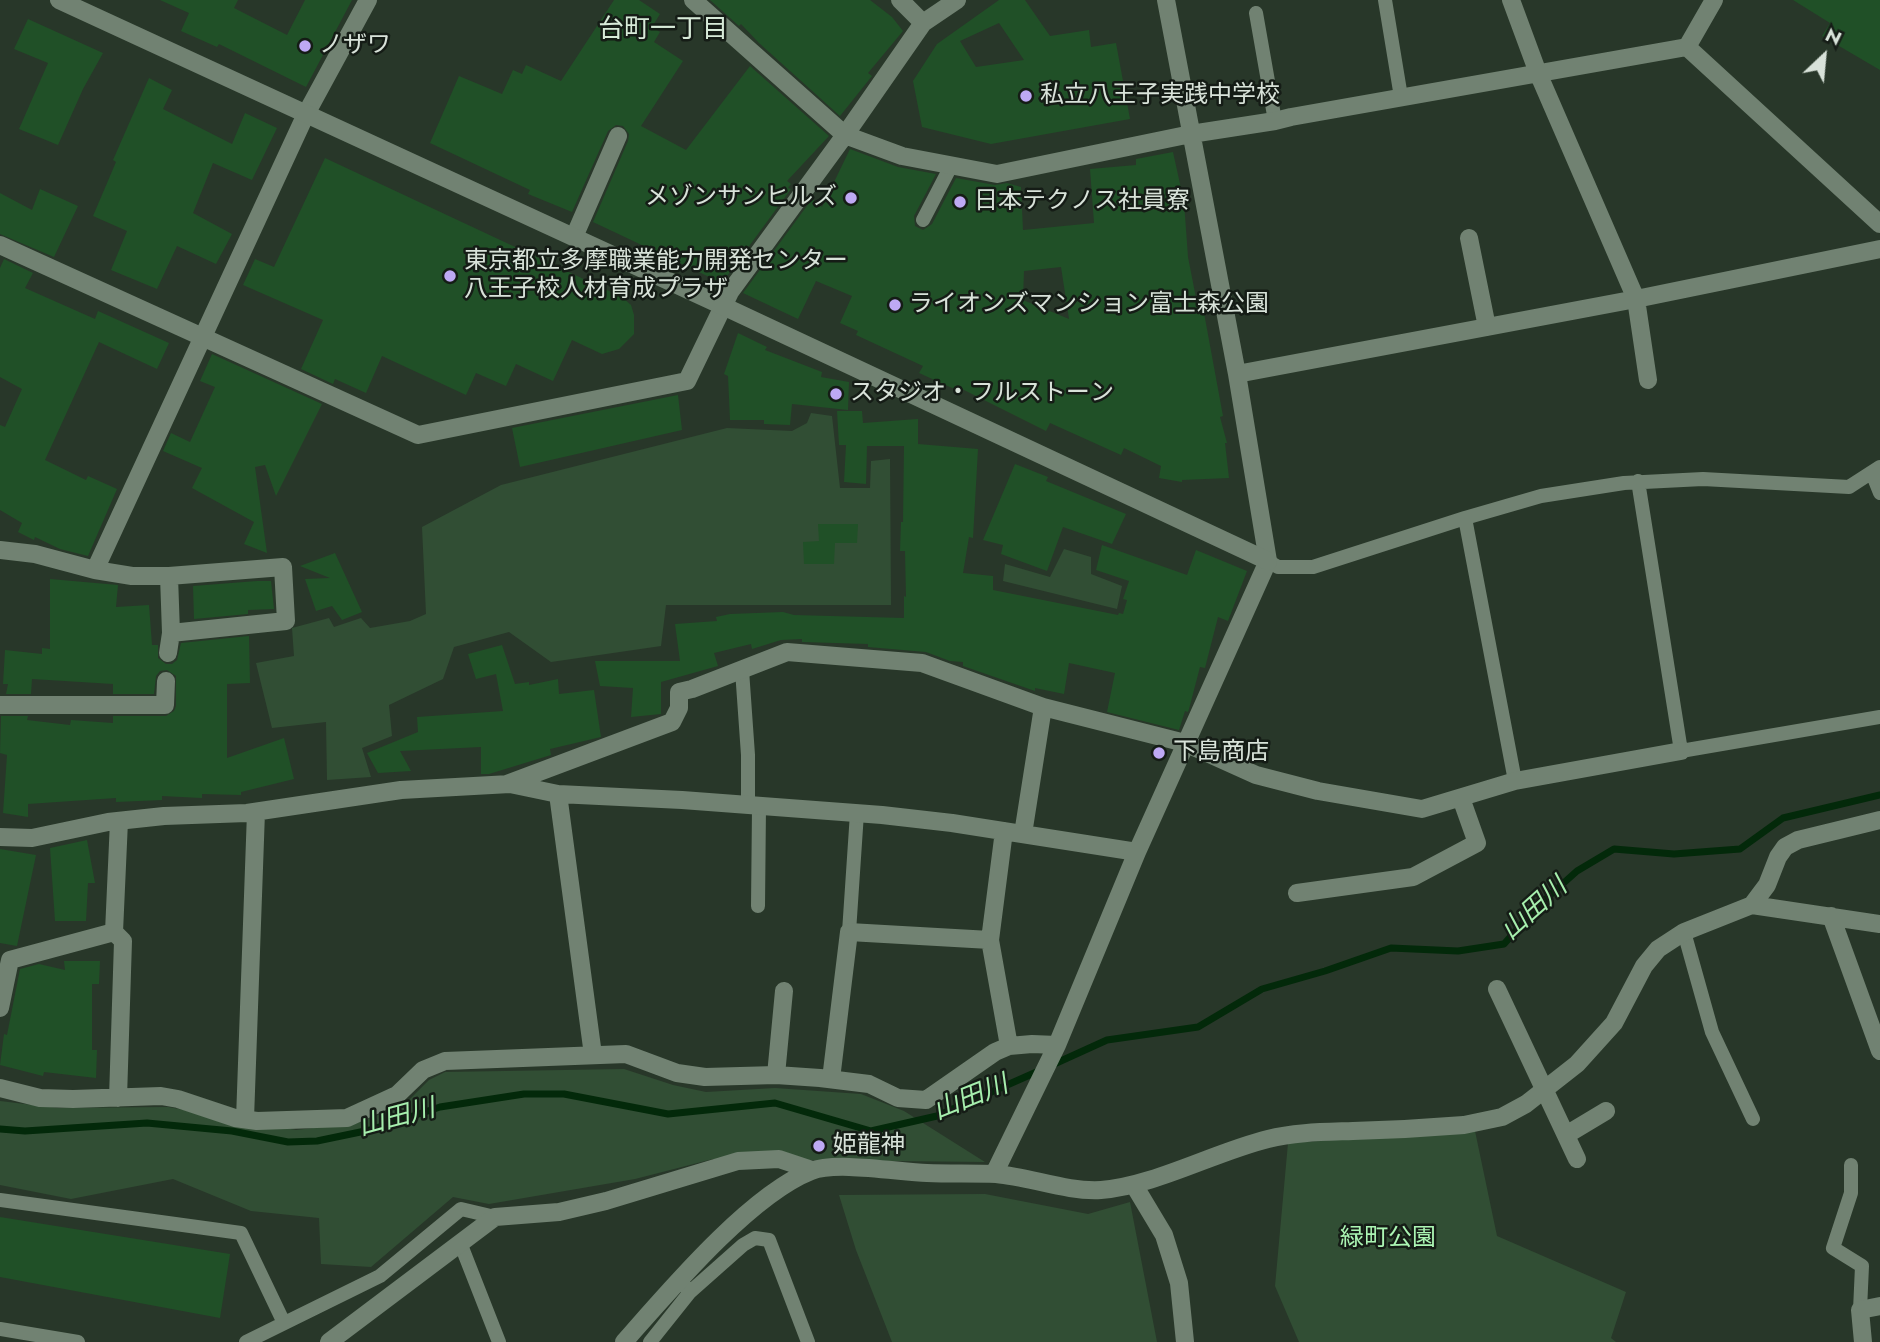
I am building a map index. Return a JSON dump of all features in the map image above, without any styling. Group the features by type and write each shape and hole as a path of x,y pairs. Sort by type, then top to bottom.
{"street":[{"path":"59,0 1268,561"},
{"path":"94,570 306,114 368,0"},
{"path":"693,0 845,135 902,156 997,174 1191,134 1687,47"},
{"path":"900,0 923,23"},
{"path":"1,248 67,274 418,435 687,381 730,292 923,23 957,0"},
{"path":"993,1174 1057,1045 1137,852 1268,561 1237,374 1166,0"},
{"path":"1511,0 1538,73 1636,299 1648,380"},
{"path":"1687,47 1714,0"},
{"path":"1687,47 1880,223"},
{"path":"573,237 618,136"},
{"path":"1469,238 1487,327"},
{"path":"1237,374 1636,299 1880,249"},
{"path":"0,550 35,554 94,570 132,576 169,576 284,567 286,621 170,634"},
{"path":"168,653 169,576"},
{"path":"506,785 672,722 680,709 679,692 787,652 922,663 1043,707 1185,743 1256,775 1318,791 1422,809 1515,781 1681,751"},
{"path":"0,705 165,705 166,681"},
{"path":"1023,834 1043,707"},
{"path":"0,837 32,838 119,821 256,812 401,790 506,785 558,794 682,800 952,823 1137,852"},
{"path":"558,794 593,1055"},
{"path":"1297,893 1413,877 1477,843 1461,797"},
{"path":"245,1119 256,812"},
{"path":"1752,905 1768,885 1778,857 1785,847 1798,840 1880,820"},
{"path":"118,1098 123,941 114,932 119,821"},
{"path":"1004,831 990,940 1009,1046"},
{"path":"624,1342 685,1287 758,1204 812,1170 832,1167 993,1174 1024,1177 1084,1190 1102,1190 1134,1185 1271,1138 1311,1133 1464,1125 1503,1117 1544,1092 1599,1042 1614,1023 1644,966 1658,949 1684,932 1752,905 1880,925"},
{"path":"1831,916 1880,1051"},
{"path":"0,1007 10,960 114,932"},
{"path":"831,1079 849,932 990,940"},
{"path":"1497,989 1577,1159"},
{"path":"776,1075 784,991"},
{"path":"0,1088 40,1098 161,1096 245,1119 347,1118 397,1095 422,1070 445,1060 626,1054 677,1073 705,1077 776,1075 831,1079 869,1084 898,1098 926,1100 995,1052 1009,1046 1057,1045"},
{"path":"1566,1135 1606,1111"},
{"path":"340,1339 495,1217 559,1212 606,1201 737,1161 779,1159 812,1170"},
{"path":"1134,1185 1164,1235 1180,1283 1185,1342"},
{"path":"1863,1342 1860,1310 1880,1306"}],"lane":[{"path":"1385,0 1401,97"},
{"path":"1256,13 1275,121"},
{"path":"923,220 951,166"},
{"path":"1268,561 1279,568 1313,567 1541,496 1638,481 1703,479 1849,487 1876,470 1880,493"},
{"path":"1638,481 1681,751 1880,717"},
{"path":"1465,518 1515,781"},
{"path":"742,670 754,806 758,906"},
{"path":"849,932 857,813"},
{"path":"1684,932 1712,1031 1753,1119"},
{"path":"1851,1166 1851,1193 1833,1248 1862,1266 1860,1310"},
{"path":"0,1200 241,1233 284,1323"},
{"path":"246,1342 380,1276 461,1209 495,1217"},
{"path":"650,1342 685,1287 755,1238 769,1240 808,1342"},
{"path":"461,1245 499,1342"},
{"path":"0,1329 78,1342"}],"green space":[{"path":"811,413 832,416 840,488 870,488 871,461 890,459 891,605 666,605 661,646 551,662 509,632 454,647 443,679 389,705 392,736 362,748 371,777 327,780 326,722 272,728 256,663 294,656 292,628 329,618 334,627 361,618 370,628 410,621 426,614 422,527 501,485 727,428 792,431 807,423"},
{"path":"1064,549 1091,557 1091,574 1122,586 1117,609 1003,581 1005,564 1050,577"},
{"path":"624,1069 673,1085 706,1092 775,1088 861,1094 904,1111 985,1162 713,1159 635,1179 489,1204 453,1197 371,1267 321,1264 319,1218 251,1211 173,1179 71,1199 0,1185 0,1101 58,1108 168,1107 296,1130 356,1123 403,1106 429,1080 445,1072"},
{"name":"緑町公園","path":"1475,1131 1497,1236 1626,1292 1611,1338 1616,1342 1299,1342 1275,1286 1288,1143"},
{"path":"985,1194 1088,1214 1130,1202 1157,1342 892,1342 856,1250 839,1195"}],"building":[{"path":"160,0 238,0 234,8 287,35 305,0 352,0 306,87 219,44 217,47 181,31 189,13"},
{"path":"614,0 639,0 660,14 652,27 660,32 654,42 683,61 641,126 686,150 750,66 829,136 787,181 791,184 788,188 791,189 722,283 593,222 628,141 629,134 623,126 616,125 608,131 572,212 528,194 530,190 430,143 459,76 502,94 513,70 522,74 526,65 561,81"},
{"path":"710,0 870,0 892,17 903,31 868,73 872,76 840,116 741,24 739,26"},
{"path":"999,0 1025,0 1050,36 1089,30 1091,47 1116,43 1130,119 991,144 922,127 913,81 937,44","holes":["999,23 1024,60 976,67 960,41"]},
{"path":"1793,0 1880,0 1880,70 1822,36 1830,23"},
{"path":"28,19 103,53 83,89 58,145 19,129 48,63 14,49"},
{"path":"149,78 172,90 163,109 232,144 245,113 277,128 252,180 213,163 193,213 232,234 216,264 177,246 157,289 111,270 127,231 93,216 116,162 113,160"},
{"path":"850,149 898,167 936,174 914,216 915,226 923,230 932,224 956,178 1021,187 1023,230 1094,223 1090,169 1136,165 1136,159 1173,152 1184,202 1188,257 1197,303 1202,302 1223,416 1220,417 1227,443 1229,478 1182,482 1159,478 1161,466 1124,448 1121,455 1050,423 1046,431 962,389 961,392 919,373 923,366 856,335 858,331 840,323 852,296 816,281 798,319 743,293 812,199 822,207","holes":["1061,267 1069,319 1023,300 1024,271"]},
{"name":"東京都立多摩職業能力開発センター 八王子校人材育成プラザ","path":"325,158 622,297 631,305 634,334 619,349 602,354 572,340 553,381 516,364 506,386 476,373 466,395 382,356 366,393 335,379 333,384 301,369 323,320 243,285 255,259 274,267"},
{"path":"40,189 78,206 54,257 0,234 0,193 32,210"},
{"path":"4,259 33,273 25,288 95,319 98,311 169,343 157,369 99,342 45,460 86,480 88,476 117,489 88,556 60,549 18,532 22,523 0,510 0,425 5,427 22,389 0,377 0,268"},
{"path":"738,333 767,347 765,350 822,372 821,377 849,382 848,410 792,404 790,425 764,424 764,420 730,420 728,376 724,374"},
{"path":"212,354 322,404 276,496 265,465 255,467 267,553 244,544 254,522 192,488 202,468 163,451 171,433 190,442 215,387 200,381"},
{"path":"678,395 682,430 520,467 512,428"},
{"path":"837,411 862,411 863,423 918,419 918,444 978,449 973,538 969,537 963,573 993,576 993,590 1123,614 1127,600 1123,599 1129,581 1096,570 1102,545 1187,575 1196,550 1247,571 1228,621 1218,617 1205,668 1200,667 1188,712 1185,711 1179,730 1107,712 1115,673 1069,663 1064,694 1035,688 1035,691 963,666 963,662 950,661 926,652 868,647 868,644 802,642 802,639 781,640 752,649 751,644 714,653 718,666 661,682 661,714 631,717 633,688 600,686 595,661 680,661 675,624 717,621 716,617 730,614 783,612 794,615 904,618 905,551 900,551 904,446 867,446 866,484 844,482 846,445 839,445"},
{"path":"1015,464 1048,477 1046,481 1126,514 1112,544 1063,527 1047,571 1001,554 1003,545 983,540"},
{"path":"818,524 858,524 857,543 835,543 834,564 804,564 803,542 819,541"},
{"path":"335,553 362,612 342,620 332,606 316,611 305,579 330,578 300,566"},
{"path":"50,579 118,585 116,607 149,605 152,645 158,645 158,658 166,664 177,660 181,643 249,636 250,683 227,684 227,758 284,738 294,779 241,792 241,795 202,794 202,798 162,796 162,800 116,802 116,798 28,804 28,817 3,813 7,755 0,753 1,716 28,716 27,720 70,725 71,720 113,723 113,716 166,716 174,711 176,706 176,676 167,670 160,671 156,676 154,694 113,694 113,684 32,679 31,694 6,694 8,684 3,684 5,650 42,654 42,648 50,649"},
{"path":"271,581 274,609 248,610 248,614 194,619 193,586"},
{"path":"502,645 515,684 529,682 529,685 558,679 559,694 594,690 601,737 550,749 551,755 489,774 481,774 481,747 400,751 411,771 378,773 367,753 418,732 417,717 503,711 496,674 476,679 468,654"},
{"path":"87,840 95,883 88,883 86,921 55,921 50,848"},
{"path":"0,849 36,855 17,946 0,943"},
{"path":"64,961 100,961 99,984 92,984 92,1050 97,1050 96,1078 44,1072 43,1076 0,1065 4,1034 7,1035 20,969 39,964 65,970"},
{"path":"0,1217 230,1254 220,1318 0,1277"}],"waterway":[{"name":"山田川","path":"1052,1065 1107,1040 1198,1027 1262,989 1391,948 1458,951 1504,944 1538,906 1577,871 1614,849 1674,854 1740,849 1783,818 1880,795"},
{"name":"山田川","path":"0,1129 25,1131 147,1123 232,1131 288,1142 317,1141 370,1130 440,1107 524,1094 564,1094 668,1114 775,1103 871,1131 937,1116 1041,1070"}],"place":[{"name":"ノザワ","path":"305,46"},
{"name":"私立八王子実践中学校","path":"1026,96"},
{"name":"メゾンサンヒルズ","path":"851,198"},
{"name":"日本テクノス社員寮","path":"960,202"},
{"name":"東京都立多摩職業能力開発センター 八王子校人材育成プラザ","path":"450,276"},
{"name":"ライオンズマンション富士森公園","path":"895,305"},
{"name":"スタジオ・フルストーン","path":"836,394"},
{"name":"下島商店","path":"1159,753"},
{"name":"姫龍神","path":"819,1146"}],"district":[{"name":"台町一丁目","path":"663,31"}]}
